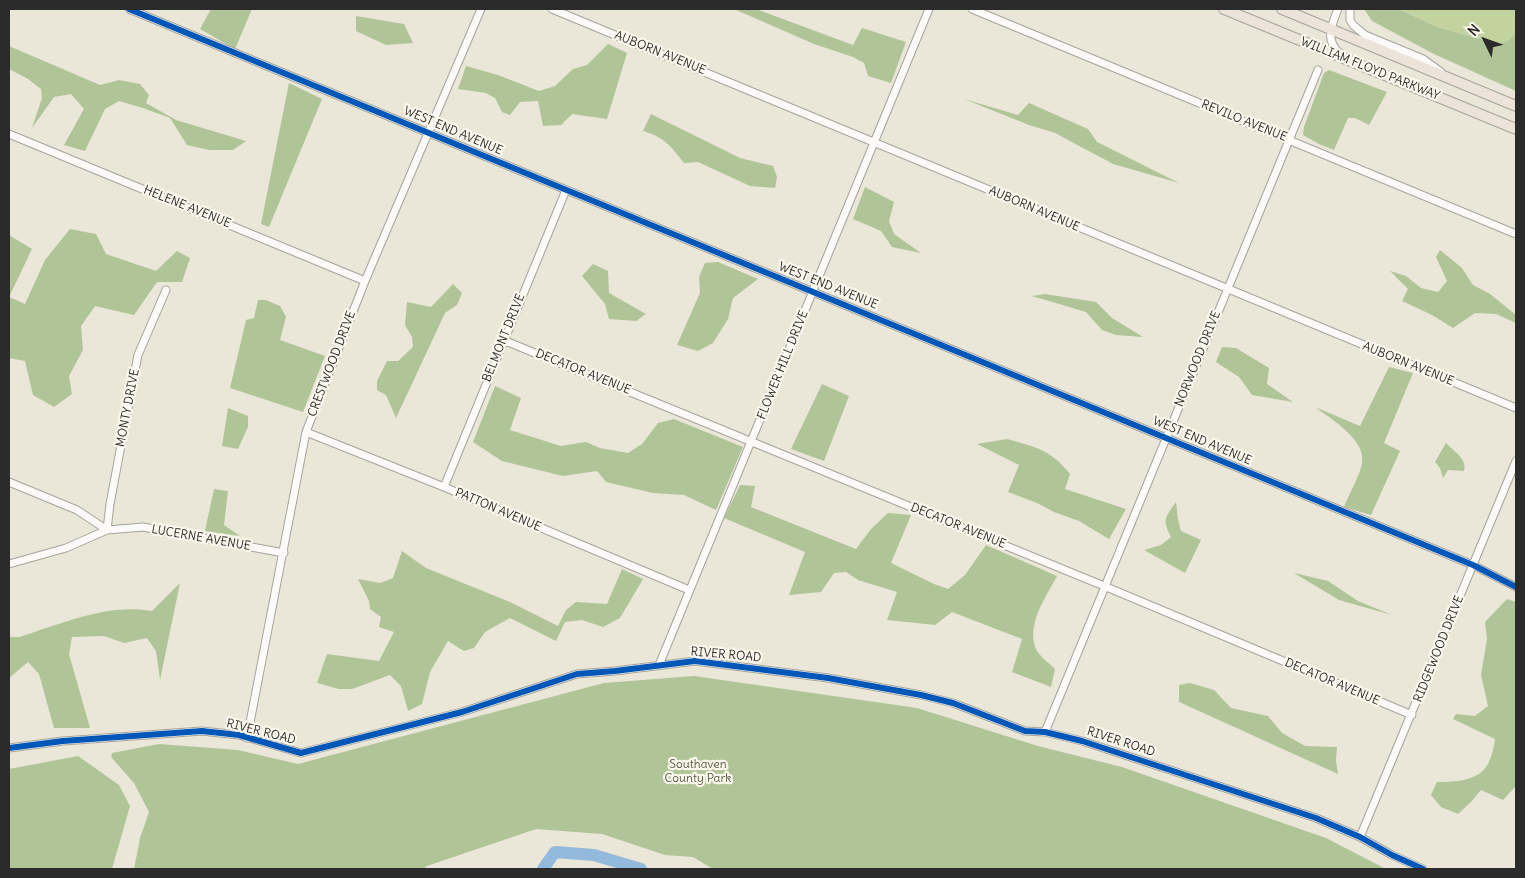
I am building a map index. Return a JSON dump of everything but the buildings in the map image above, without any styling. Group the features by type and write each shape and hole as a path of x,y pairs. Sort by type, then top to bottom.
{"highway":[{"name":"WILLIAM FLOYD PARKWAY","path":"1224,9 1516,129"},
{"name":"WILLIAM FLOYD PARKWAY","path":"1282,9 1516,106"}],"street":[{"name":"WEST END AVENUE","path":"128,9 1473,565 1516,587"},
{"name":"CRESTWOOD DRIVE","path":"247,738 306,432 365,281 481,9"},
{"name":"AUBORN AVENUE","path":"552,9 1516,408"},
{"name":"FLOWER HILL DRIVE","path":"659,665 929,9"},
{"name":"REVILO AVENUE","path":"972,9 1516,234"},
{"path":"1329,9 1339,9 1330,29 1330,38 1337,52 1347,60"},
{"path":"1350,9 1350,20 1365,35 1424,59 1452,79"},
{"name":"NORWOOD DRIVE","path":"1045,732 1318,70"},
{"name":"HELENE AVENUE","path":"9,134 365,281"},
{"name":"BELMONT DRIVE","path":"444,487 566,190"},
{"name":"MONTY DRIVE","path":"107,530 110,504 138,355 166,290"},
{"name":"DECATOR AVENUE","path":"503,340 1104,586 1412,715"},
{"name":"PATTON AVENUE","path":"306,432 444,487 689,590"},
{"name":"RIDGEWOOD DRIVE","path":"1360,837 1516,461"},
{"path":"9,482 77,510 107,530"},
{"name":"LUCERNE AVENUE","path":"9,564 66,548 107,530 144,527 284,553"},
{"name":"RIVER ROAD","path":"9,748 63,740 202,731 227,733 301,754 462,712 577,674 695,661 828,678 921,695 953,703 1026,730 1045,732 1091,744 1316,818 1360,837 1392,855 1423,869"}],"green space":[{"path":"211,9 252,9 235,49 200,29"},
{"path":"734,9 756,9 853,45 862,28 906,42 891,83 868,76 864,63 853,57 814,44"},
{"path":"1364,9 1399,9 1440,28 1499,44 1509,40 1516,33 1516,91 1434,54 1372,21"},
{"path":"1400,9 1516,9 1516,33 1509,40 1499,44 1440,28"},
{"path":"356,16 404,24 413,43 386,45 356,31"},
{"path":"608,44 627,53 607,119 572,114 561,125 543,126 538,101 520,102 510,115 502,112 495,98 486,93 458,89 466,66 498,75 539,91 555,86 573,69 587,65"},
{"path":"9,46 100,85 119,80 140,84 149,95 146,103 176,120 246,141 233,150 209,150 187,145 170,118 119,101 105,109 85,151 64,145 84,109 71,94 54,97 32,128 42,98 41,89 28,79 9,69"},
{"path":"1329,70 1387,92 1369,125 1355,118 1348,118 1334,150 1303,135 1304,127 1324,73"},
{"path":"289,83 322,99 269,227 261,224"},
{"path":"964,99 1018,115 1029,103 1088,129 1097,142 1179,183 1113,164 1055,133 1029,125"},
{"path":"651,114 740,158 773,166 777,177 775,188 750,186 698,162 684,163 666,143 656,136 643,131"},
{"path":"865,187 894,202 889,221 894,234 921,253 892,247 881,231 853,219"},
{"path":"70,229 96,234 106,254 156,271 177,251 190,258 182,282 157,282 134,315 95,306 81,326 83,350 69,376 72,394 54,407 33,395 25,361 9,358 9,297 25,304 45,260"},
{"path":"9,235 32,249 9,297"},
{"path":"1440,250 1462,268 1473,285 1490,294 1516,315 1516,323 1496,314 1475,313 1453,328 1432,315 1402,301 1408,289 1390,271 1406,276 1421,288 1438,292 1447,281 1436,257"},
{"path":"718,262 758,279 733,298 728,319 713,343 698,351 677,345 700,293 699,277 705,263"},
{"path":"593,264 608,271 609,293 646,314 636,321 609,319 605,304 582,276"},
{"path":"453,284 462,293 457,305 445,313 396,418 386,395 377,390 377,381 387,361 398,361 413,347 412,337 405,325 407,302 431,307"},
{"path":"1045,294 1096,302 1112,318 1143,337 1116,335 1102,330 1086,312 1032,296"},
{"path":"258,300 266,300 280,306 286,317 280,340 325,356 303,412 230,388 246,320 254,318"},
{"path":"1222,347 1236,348 1269,368 1267,384 1293,402 1252,395 1239,377 1216,362"},
{"path":"1389,367 1413,373 1384,443 1400,451 1371,515 1344,507 1362,464 1362,455 1359,447 1346,431 1315,407 1360,426"},
{"path":"822,384 849,396 824,461 791,449"},
{"path":"495,386 521,398 510,430 561,446 586,442 600,448 628,453 642,444 658,423 674,419 743,447 716,510 684,495 653,493 606,482 597,471 563,476 502,461 473,442"},
{"path":"228,408 248,416 248,427 238,449 222,446"},
{"path":"1007,439 1042,450 1063,466 1070,474 1065,489 1126,509 1109,539 1079,521 1008,492 1019,465 977,444"},
{"path":"1446,443 1462,459 1465,467 1464,471 1448,470 1443,478 1440,468 1435,462"},
{"path":"740,485 755,486 751,507 856,549 871,529 888,513 911,515 891,563 948,589 965,575 986,545 1057,576 1035,620 1034,630 1037,652 1055,669 1051,687 1012,672 1022,639 952,612 935,625 887,620 897,592 858,580 846,572 834,573 821,592 789,595 805,552 724,518"},
{"path":"214,489 228,491 224,525 240,536 205,531"},
{"path":"1176,502 1181,531 1201,540 1185,573 1144,550 1161,545 1171,537 1166,526 1166,519"},
{"path":"402,551 426,568 510,602 558,626 566,610 576,602 607,604 622,569 643,579 620,618 603,627 582,620 565,622 556,641 510,618 485,632 474,648 464,651 448,641 430,672 422,704 408,711 401,686 390,675 352,689 339,689 317,683 327,654 379,661 394,632 379,627 381,617 370,609 369,601 358,579 380,583 393,578"},
{"path":"1294,573 1328,581 1358,601 1392,615 1339,600"},
{"path":"180,583 160,680 156,651 147,638 124,643 104,636 72,637 69,654 90,728 54,728 39,674 28,662 9,678 9,637 19,637 101,612 135,609 152,611"},
{"path":"1507,599 1516,602 1516,786 1503,800 1481,790 1458,814 1441,807 1431,795 1437,782 1452,782 1474,777 1485,768 1490,759 1495,739 1453,719 1456,714 1475,716 1488,706 1481,675 1487,639 1485,622"},
{"name":"Southaven County Park","path":"694,676 917,708 1038,746 1122,767 1326,838 1386,869 713,869 693,857 665,855 602,834 536,829 423,869 134,869 140,838 149,812 134,783 111,757 112,753 159,744 238,750 298,764 604,683"},
{"path":"1190,683 1214,690 1231,708 1268,716 1282,733 1305,746 1337,747 1338,774 1179,702 1179,685"},
{"path":"78,756 119,785 130,806 112,869 9,869 9,769"}],"waterway":[{"path":"543,869 555,852 594,855 641,869"}],"cycle path":[{"path":"129,9 1473,565 1516,587"},
{"path":"9,748 63,741 202,731 239,735 301,753 462,712 577,674 695,661 828,678 921,695 953,703 1025,731 1045,732 1082,741 1316,818 1360,837 1392,855 1423,869"}]}
